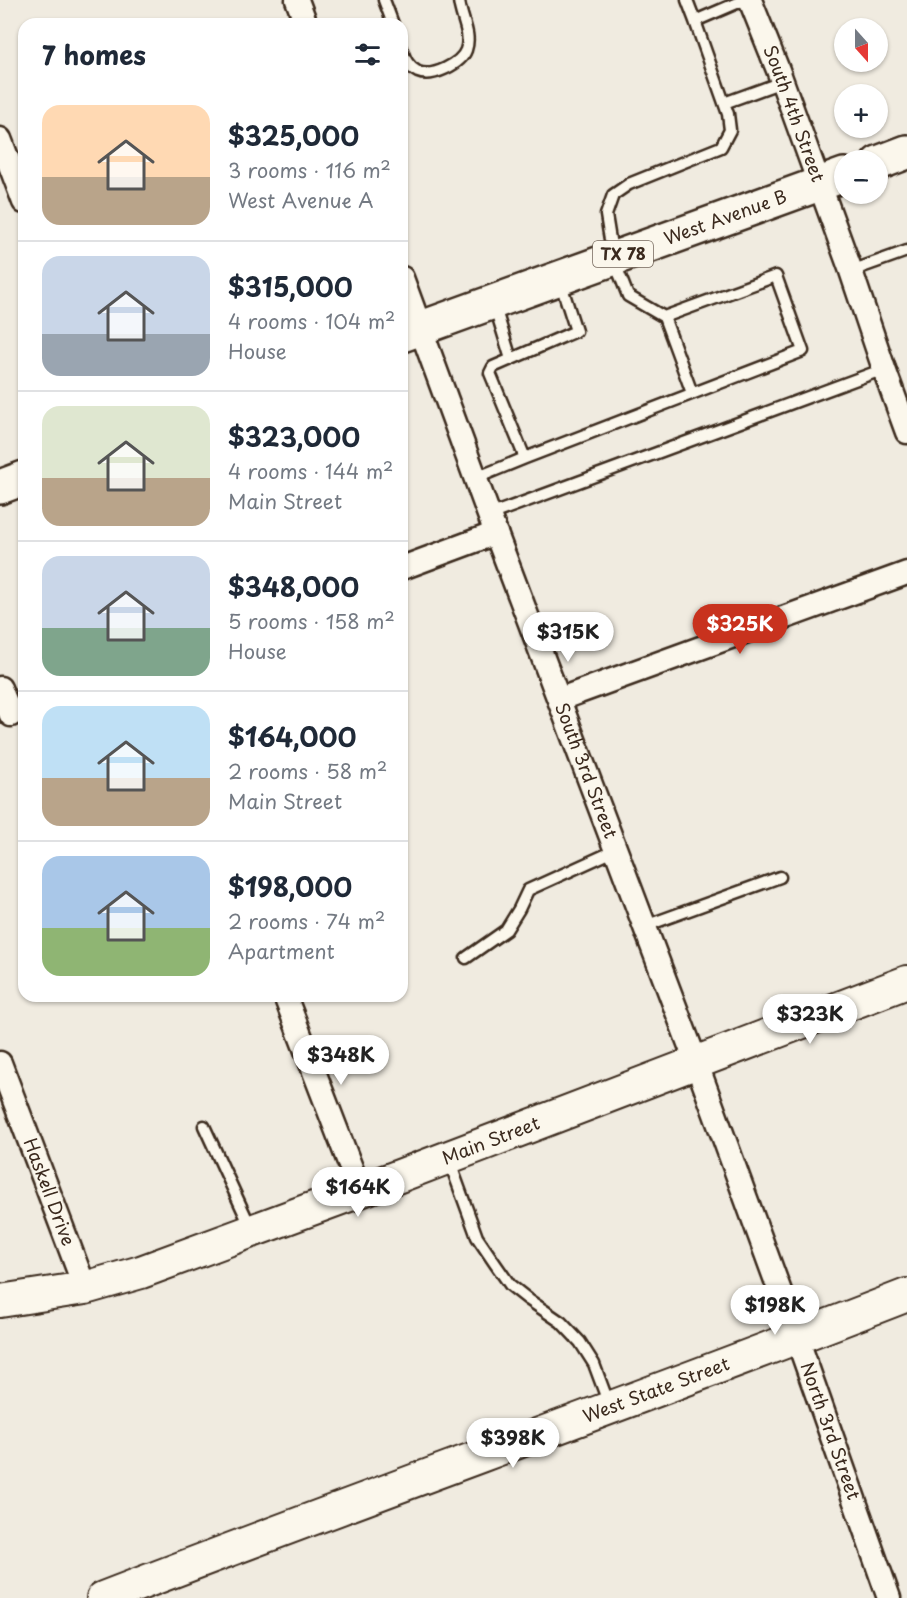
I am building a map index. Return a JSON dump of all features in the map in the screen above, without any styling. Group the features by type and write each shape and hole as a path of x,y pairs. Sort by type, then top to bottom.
{"main road":[{"path":"888,159 907,152"},
{"name":"West Avenue B","path":"412,331 832,180"},
{"path":"0,487 18,480"},
{"name":"Main Street","path":"0,1301 85,1288 141,1272 907,982"},
{"name":"West State Street","path":"103,1598 312,1517 797,1338 907,1295"}],"street":[{"path":"297,0 304,18"},
{"name":"South 4th Street","path":"750,0 782,82 832,180 851,271 907,432"},
{"path":"4,148 18,186"},
{"name":"South 3rd Street","path":"408,310 412,331 476,478 696,1062"},
{"path":"408,565 493,524"},
{"path":"560,699 907,573"},
{"path":"0,688 12,714"},
{"path":"287,1002 360,1191"},
{"name":"North 3rd Street","path":"696,1062 889,1598"},
{"name":"Haskell Drive","path":"0,1063 85,1288"}],"lane":[{"path":"384,0 391,18"},
{"path":"408,65 419,73 435,72 454,65 466,53 469,37 459,9 459,0"},
{"path":"687,0 728,114 730,130 721,147 629,184 613,195 606,215 613,258 628,296 664,317 692,393"},
{"path":"695,21 744,0"},
{"path":"724,103 782,82"},
{"path":"851,271 907,251"},
{"path":"476,478 803,351 776,276 664,317"},
{"path":"525,458 490,373 493,367 576,331 559,278"},
{"path":"493,301 511,359"},
{"path":"493,524 884,369"},
{"path":"466,958 506,930 528,890 616,850"},
{"path":"645,926 780,877"},
{"path":"204,1126 252,1231"},
{"path":"448,1157 477,1237 510,1285 561,1322 580,1342 594,1364 610,1407"}]}
